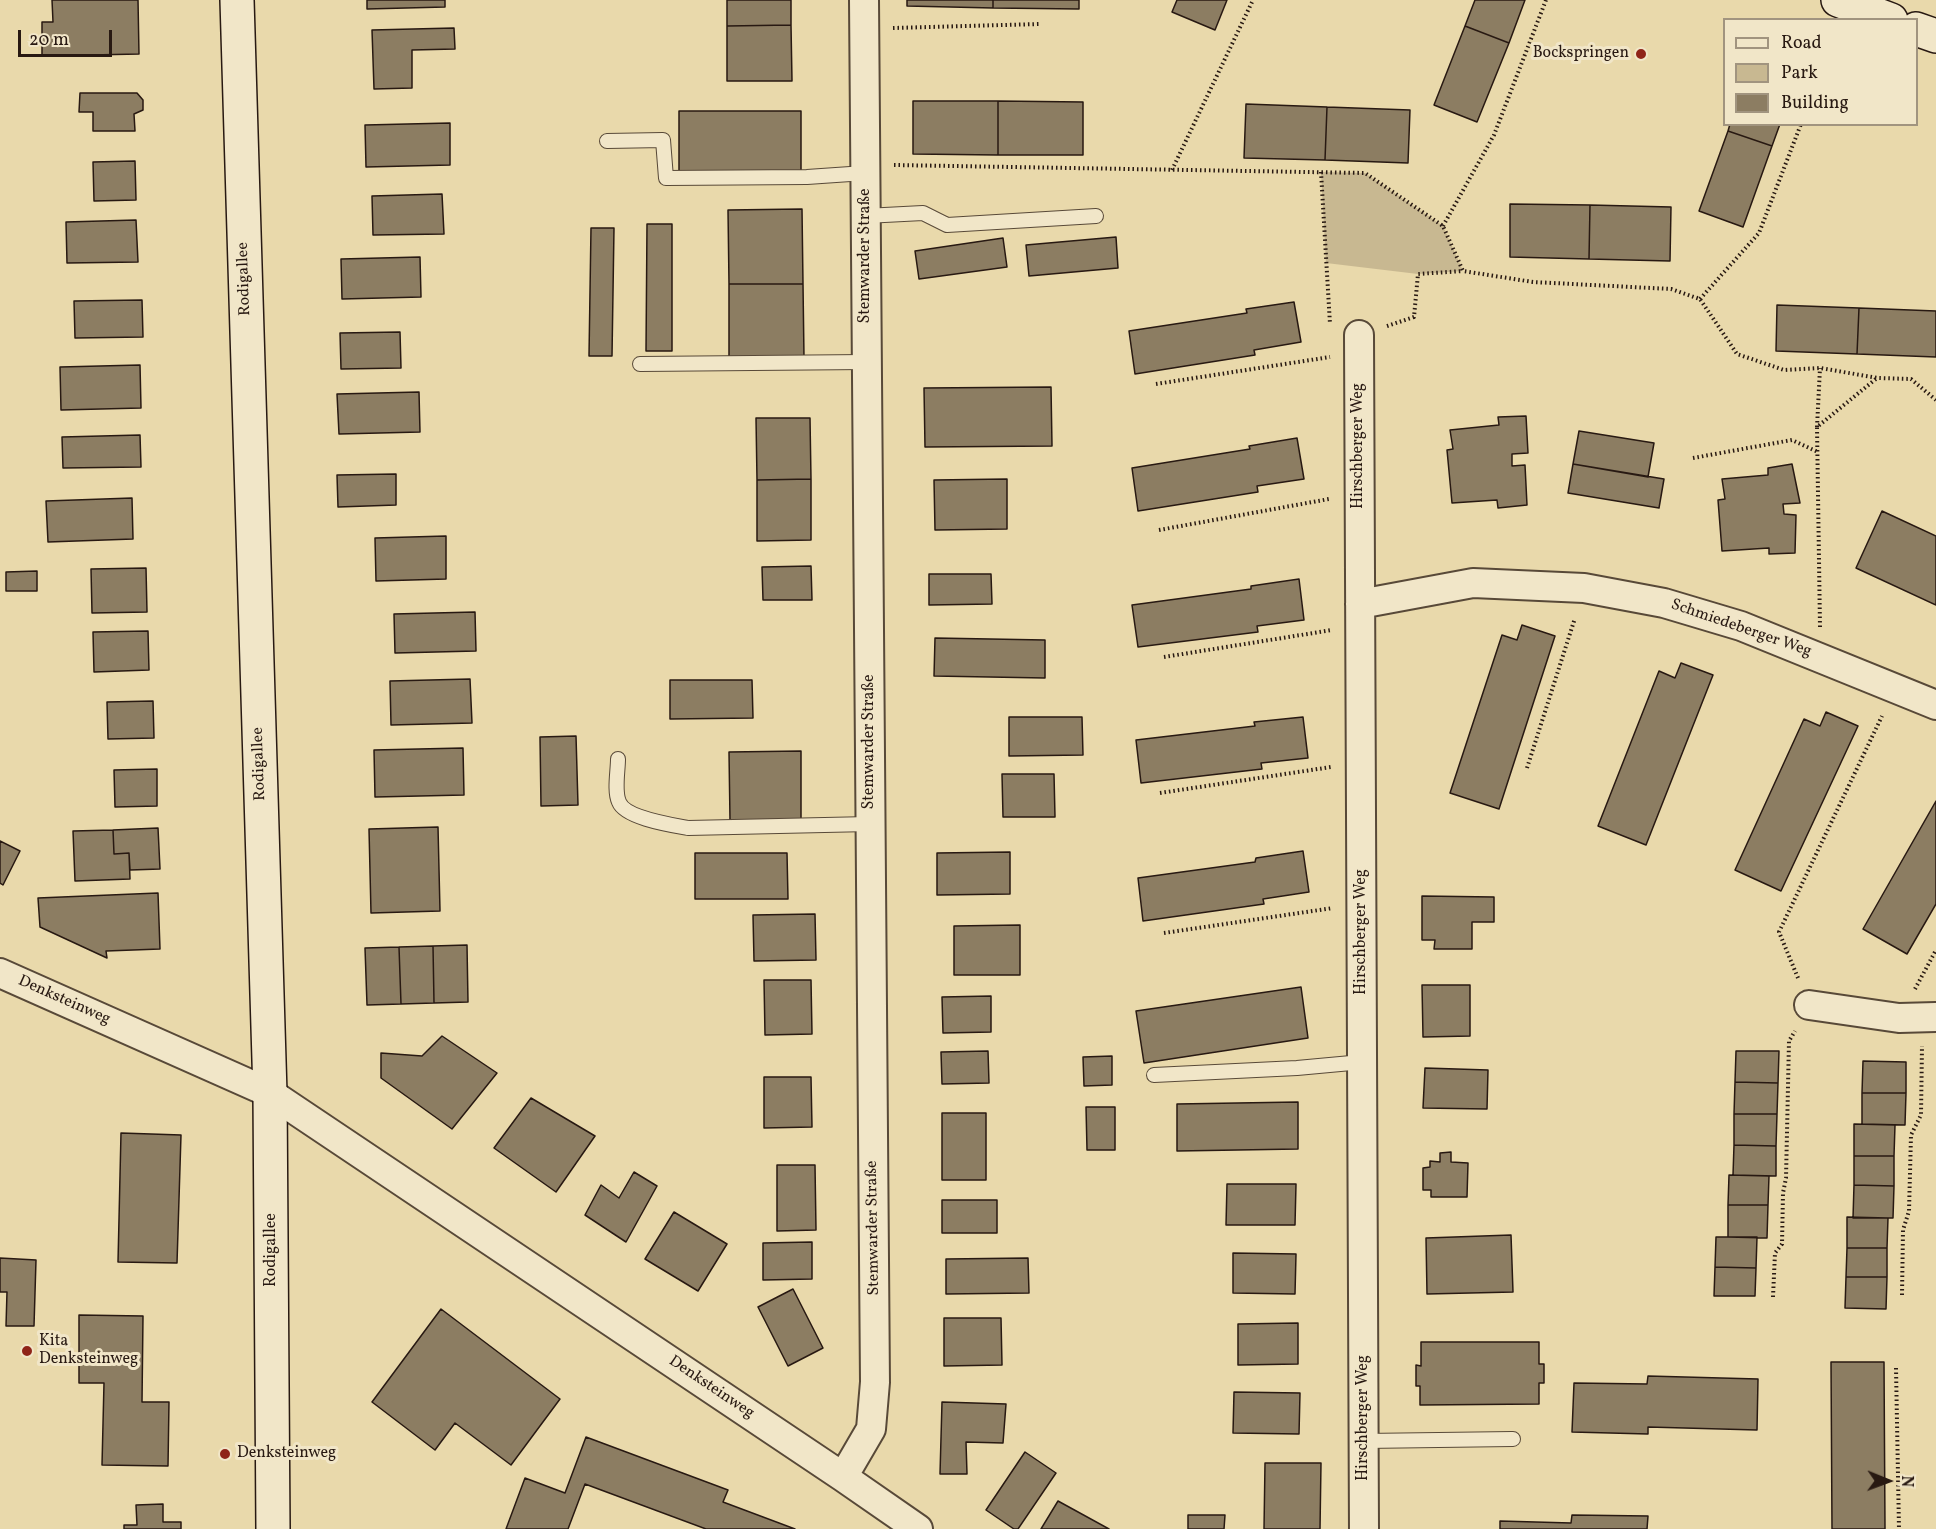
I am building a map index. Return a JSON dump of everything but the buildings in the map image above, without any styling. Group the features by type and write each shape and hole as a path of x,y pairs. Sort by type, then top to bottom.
{"main road":[{"name":"Rodigallee","path":"237,0 270,1093 273,1529"},
{"path":"1838,0 1886,18"},
{"path":"1918,29 1936,36"}],"street":[{"name":"Stemwarder Straße","path":"843,1477 871,1429 875,1382 864,0"},
{"name":"Hirschberger Weg","path":"1350,340 1359,494 1365,1529"},
{"name":"Schmiedeberger Weg","path":"1360,615 1473,583 1584,588 1664,603 1741,626 1936,705"},
{"name":"Denksteinweg","path":"0,973 270,1093 918,1529"},
{"path":"1809,1005 1919,1018"}],"lane":[{"path":"607,141 663,140 666,178 807,177 865,169"},
{"path":"865,216 922,213 947,225 1096,216"},
{"path":"640,364 866,362"},
{"path":"618,759 619,803 623,809 665,824 688,828 870,824"},
{"path":"1154,1075 1297,1068 1362,1062"},
{"path":"1364,1441 1513,1439"}],"path":[{"path":"1172,170 1253,0"},
{"path":"1443,226 1494,135 1546,0"},
{"path":"864,29 1039,24"},
{"path":"1700,299 1759,233 1800,126"},
{"path":"865,169 1365,173 1443,226 1463,271"},
{"path":"1320,172 1350,340"},
{"path":"1156,384 1350,340 1414,317 1418,274 1463,271 1533,282 1671,289 1700,299 1737,354 1784,370 1820,368 1878,378 1911,379 1936,400"},
{"path":"1820,368 1817,428 1820,657"},
{"path":"1817,428 1878,378"},
{"path":"1693,458 1792,440 1818,452"},
{"path":"1159,530 1359,494"},
{"path":"1527,768 1584,588"},
{"path":"1164,657 1360,615"},
{"path":"1773,1297 1774,1253 1782,1244 1789,1041 1809,1005 1779,932 1895,688"},
{"path":"1160,793 1361,763"},
{"path":"1164,933 1361,904"},
{"path":"1902,1295 1903,1230 1909,1211 1911,1136 1921,1115 1919,1018 1936,950"},
{"path":"1896,1368 1899,1529"}],"green space":[{"path":"1321,172 1365,173 1443,226 1463,271 1418,274 1326,263"}],"place":[{"name":"Bockspringen","path":"1641,54"},
{"name":"Kita Denksteinweg","path":"27,1351"},
{"name":"Denksteinweg","path":"225,1454"}]}
